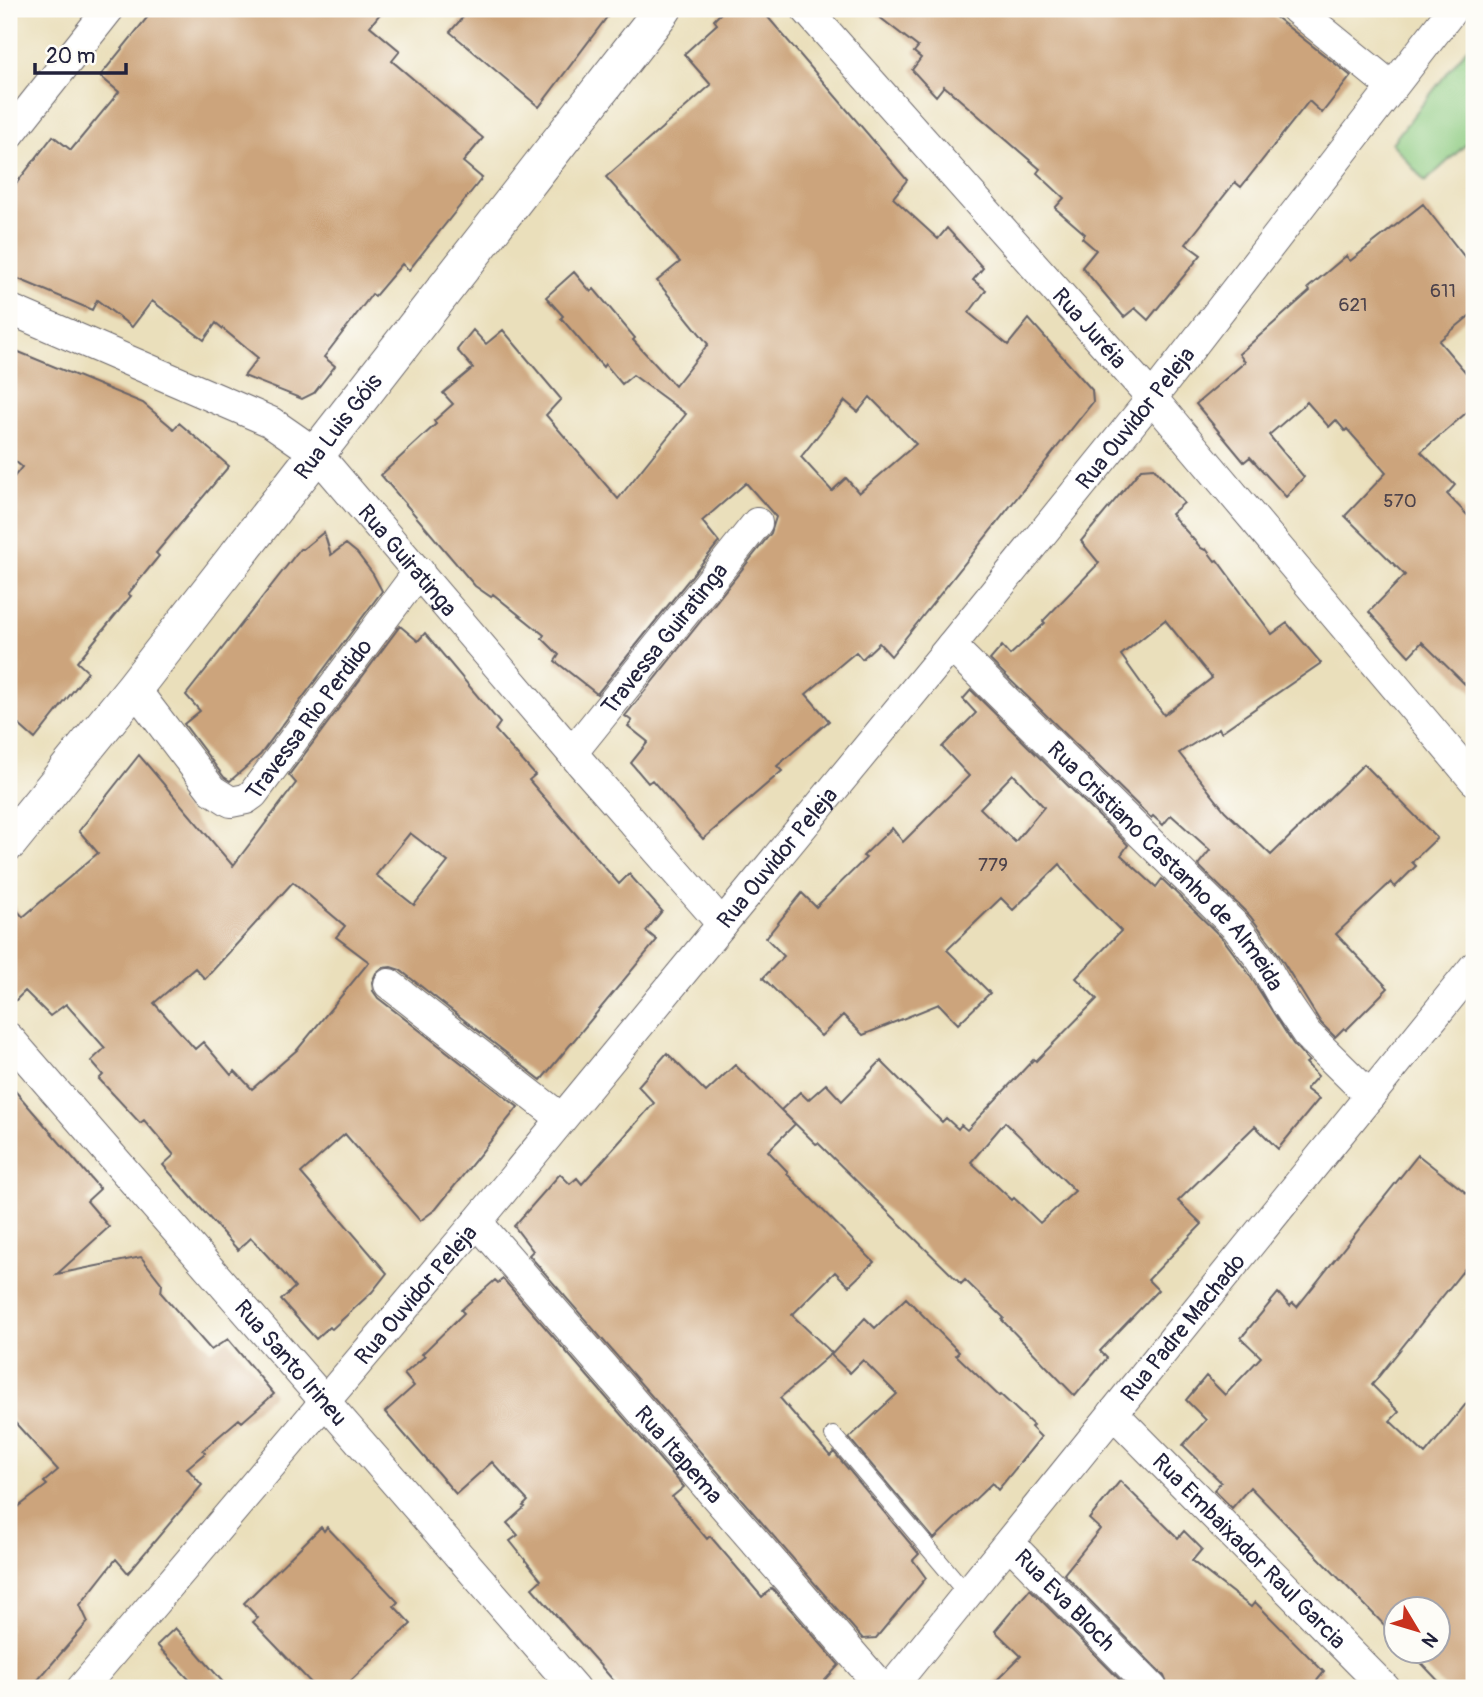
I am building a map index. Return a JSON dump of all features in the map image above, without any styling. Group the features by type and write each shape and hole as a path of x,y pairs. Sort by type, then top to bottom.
{"street":[{"path":"9,135 109,9"},
{"name":"Rua Luis Góis","path":"9,842 134,688 663,9"},
{"name":"Rua Juréia","path":"806,9 1152,398 1474,780"},
{"path":"1296,9 1392,87"},
{"name":"Rua Ouvidor Peleja","path":"82,1688 477,1222 951,646 1152,398 1453,9"},
{"name":"Rua Guiratinga","path":"9,309 271,422 317,454 722,924"},
{"name":"Travessa Guiratinga","path":"572,753 757,523"},
{"name":"Travessa Rio Perdido","path":"134,688 212,790 231,802 246,799 253,794 419,571"},
{"name":"Rua Cristiano Castanho de Almeida","path":"951,646 1236,928 1262,961 1307,1034 1370,1096"},
{"name":"Rua Padre Machado","path":"891,1688 1474,967"},
{"path":"389,984 561,1118"},
{"name":"Rua Santo Irineu","path":"9,1038 574,1688"},
{"name":"Rua Itapema","path":"477,1222 883,1688"},
{"name":"Rua Embaixador Raul Garcia","path":"1114,1413 1385,1688"},
{"name":"Rua Eva Bloch","path":"1009,1543 1152,1688"}],"lane":[{"path":"833,1435 967,1594"}],"green space":[{"path":"1474,39 1474,137 1425,182 1392,143"}],"building":[{"path":"154,9 384,9 370,26 400,51 392,61 483,138 463,162 482,178 409,270 402,264 375,296 372,294 324,357 335,366 314,393 302,399 244,376 258,358 216,323 204,340 152,301 132,327 97,300 92,310 9,275 9,193 53,136 71,150 119,92 100,76"},
{"path":"470,9 613,9 539,107 450,32"},
{"path":"725,9 761,9 907,180 893,198 938,239 947,228 983,268 973,280 986,290 969,313 1008,345 1029,319 1092,390 1093,402 891,656 879,643 862,659 856,652 806,694 829,721 777,766 782,771 703,839 652,780 648,783 631,763 648,742 628,726 632,721 625,716 771,533 776,517 746,483 702,521 719,542 597,694 555,661 559,655 542,638 544,635 493,594 491,597 475,586 381,475 436,424 434,421 453,404 443,393 473,368 457,350 473,330 486,344 503,330 561,399 546,415 618,499 686,414 633,375 622,384 605,364 603,367 546,297 574,272 591,292 594,289 635,338 633,340 675,386 708,344 657,281 680,262 606,177 711,85 684,54 717,24 714,20","holes":["870,397 916,444 859,493 846,478 832,491 801,457 845,401 858,412"]},
{"path":"869,9 1265,9 1351,76 1322,113 1309,101 1241,187 1235,182 1186,244 1201,255 1148,320 1135,308 1124,317 1082,267 1096,250 1082,238 1085,234 1055,208 1064,198 1037,173 1040,169 944,86 936,96 912,70 921,58 914,52 918,47"},
{"path":"1423,204 1474,269 1474,312 1439,341 1474,382 1474,406 1421,452 1455,485 1447,494 1474,522 1474,693 1422,642 1409,656 1369,612 1405,575 1345,516 1386,473 1347,429 1345,431 1336,420 1329,427 1307,402 1269,435 1304,477 1286,497 1250,457 1244,462 1196,404 1245,362 1239,354 1310,291 1308,288 1346,256 1350,261"},
{"path":"9,348 143,403 174,429 179,423 229,466 156,553 159,556 128,594 131,596 77,662 88,672 35,739 9,716 9,483 22,467 9,456"},
{"path":"1154,468 1184,503 1171,514 1201,548 1206,549 1215,561 1217,560 1272,634 1287,623 1321,663 1221,732 1219,728 1179,753 1225,811 1271,855 1364,764 1437,838 1412,862 1416,866 1395,887 1391,882 1336,934 1388,988 1346,1030 1344,1028 1335,1037 1321,1023 1277,952 1250,916 1198,865 1210,850 1171,815 1163,825 1153,816 1151,818 990,660 1002,646 1010,655 1045,623 1043,621 1099,563 1081,541 1141,469","holes":["1165,620 1212,678 1164,715 1121,655"]},
{"path":"324,532 331,555 346,544 357,553 382,591 260,755 230,781 224,777 184,724 200,711 186,695 300,549"},
{"path":"400,626 418,641 425,633 500,723 495,730 535,775 529,780 619,884 629,874 662,911 646,931 657,940 541,1080 400,970 382,968 376,973 372,982 373,991 378,998 518,1107 436,1209 420,1221 345,1134 301,1173 387,1273 372,1292 332,1329 329,1327 316,1339 281,1300 295,1287 285,1275 251,1238 238,1250 163,1165 174,1155 144,1120 140,1123 99,1079 103,1075 91,1061 105,1048 66,1004 50,1016 25,991 9,1007 9,901 23,917 98,853 79,831 139,755 233,866 296,783 289,775","holes":["410,833 448,862 414,905 376,875","293,882 345,926 336,937 369,962 298,1049 252,1089 235,1071 231,1075 203,1042 195,1049 154,1003 195,968 205,979"]},
{"path":"971,690 1128,845 1121,855 1156,887 1162,879 1223,939 1247,971 1293,1044 1309,1061 1306,1063 1318,1076 1306,1089 1319,1099 1278,1149 1255,1126 1178,1201 1202,1224 1148,1280 1158,1290 1100,1351 1107,1358 1075,1396 1002,1320 1004,1318 965,1280 961,1284 781,1110 800,1092 808,1100 826,1084 842,1101 881,1061 942,1122 946,1118 958,1129 961,1125 967,1130 1034,1059 1036,1061 1097,999 1076,978 1121,931 1074,883 1060,864 1013,910 1001,898 947,950 990,993 958,1024 939,1004 863,1035 843,1015 821,1036 763,978 784,956 766,938 802,893 816,907 892,828 903,842 969,776 942,747 976,713 963,699","holes":["1013,774 1044,807 1015,842 980,808","1005,1122 1075,1191 1040,1223 971,1162"]},
{"path":"667,1053 706,1092 735,1065 795,1124 768,1151 787,1174 874,1262 849,1286 835,1272 792,1315 832,1353 780,1398 830,1456 834,1452 919,1554 913,1560 926,1578 876,1638 863,1639 529,1255 533,1251 514,1226 560,1174 570,1184 577,1178 582,1184 654,1103 638,1086"},
{"path":"9,1084 100,1189 87,1201 109,1227 57,1274 141,1257 162,1284 161,1293 211,1350 228,1339 274,1394 242,1422 239,1419 203,1450 205,1453 187,1468 202,1485 128,1573 116,1559 80,1605 88,1622 31,1688 9,1688 9,1514 47,1485 44,1482 58,1470 9,1416"},
{"path":"1418,1155 1474,1199 1474,1257 1372,1385 1399,1412 1390,1421 1425,1454 1474,1394 1474,1688 1445,1688 1424,1666 1452,1666 1452,1596 1382,1596 1382,1623 1250,1487 1232,1508 1214,1490 1221,1482 1183,1445 1206,1420 1186,1400 1206,1376 1225,1395 1261,1357 1241,1338 1278,1293 1290,1306 1293,1303 1297,1307"},
{"path":"503,1279 684,1487 672,1497 707,1539 710,1536 762,1597 772,1588 839,1665 818,1688 620,1688 532,1588 541,1580 510,1541 518,1535 507,1523 528,1501 492,1462 456,1494 385,1412 414,1386 404,1374 425,1356 422,1354 464,1313 461,1310 495,1280 498,1283"},
{"path":"906,1298 959,1352 956,1355 1033,1425 1031,1427 1041,1437 998,1490 992,1483 934,1539 849,1438 897,1394 863,1360 850,1373 831,1355 865,1318 875,1328"},
{"path":"1120,1481 1178,1538 1184,1531 1202,1549 1192,1561 1251,1607 1255,1602 1324,1672 1311,1688 1169,1688 1164,1676 1064,1574 1100,1529 1089,1519"},
{"path":"321,1527 324,1531 327,1527 398,1602 394,1606 411,1624 343,1688 316,1688 253,1622 258,1618 244,1603"},
{"path":"1030,1589 1128,1688 989,1688 1021,1656 995,1631"},
{"path":"175,1628 228,1688 197,1688 157,1645"}]}
